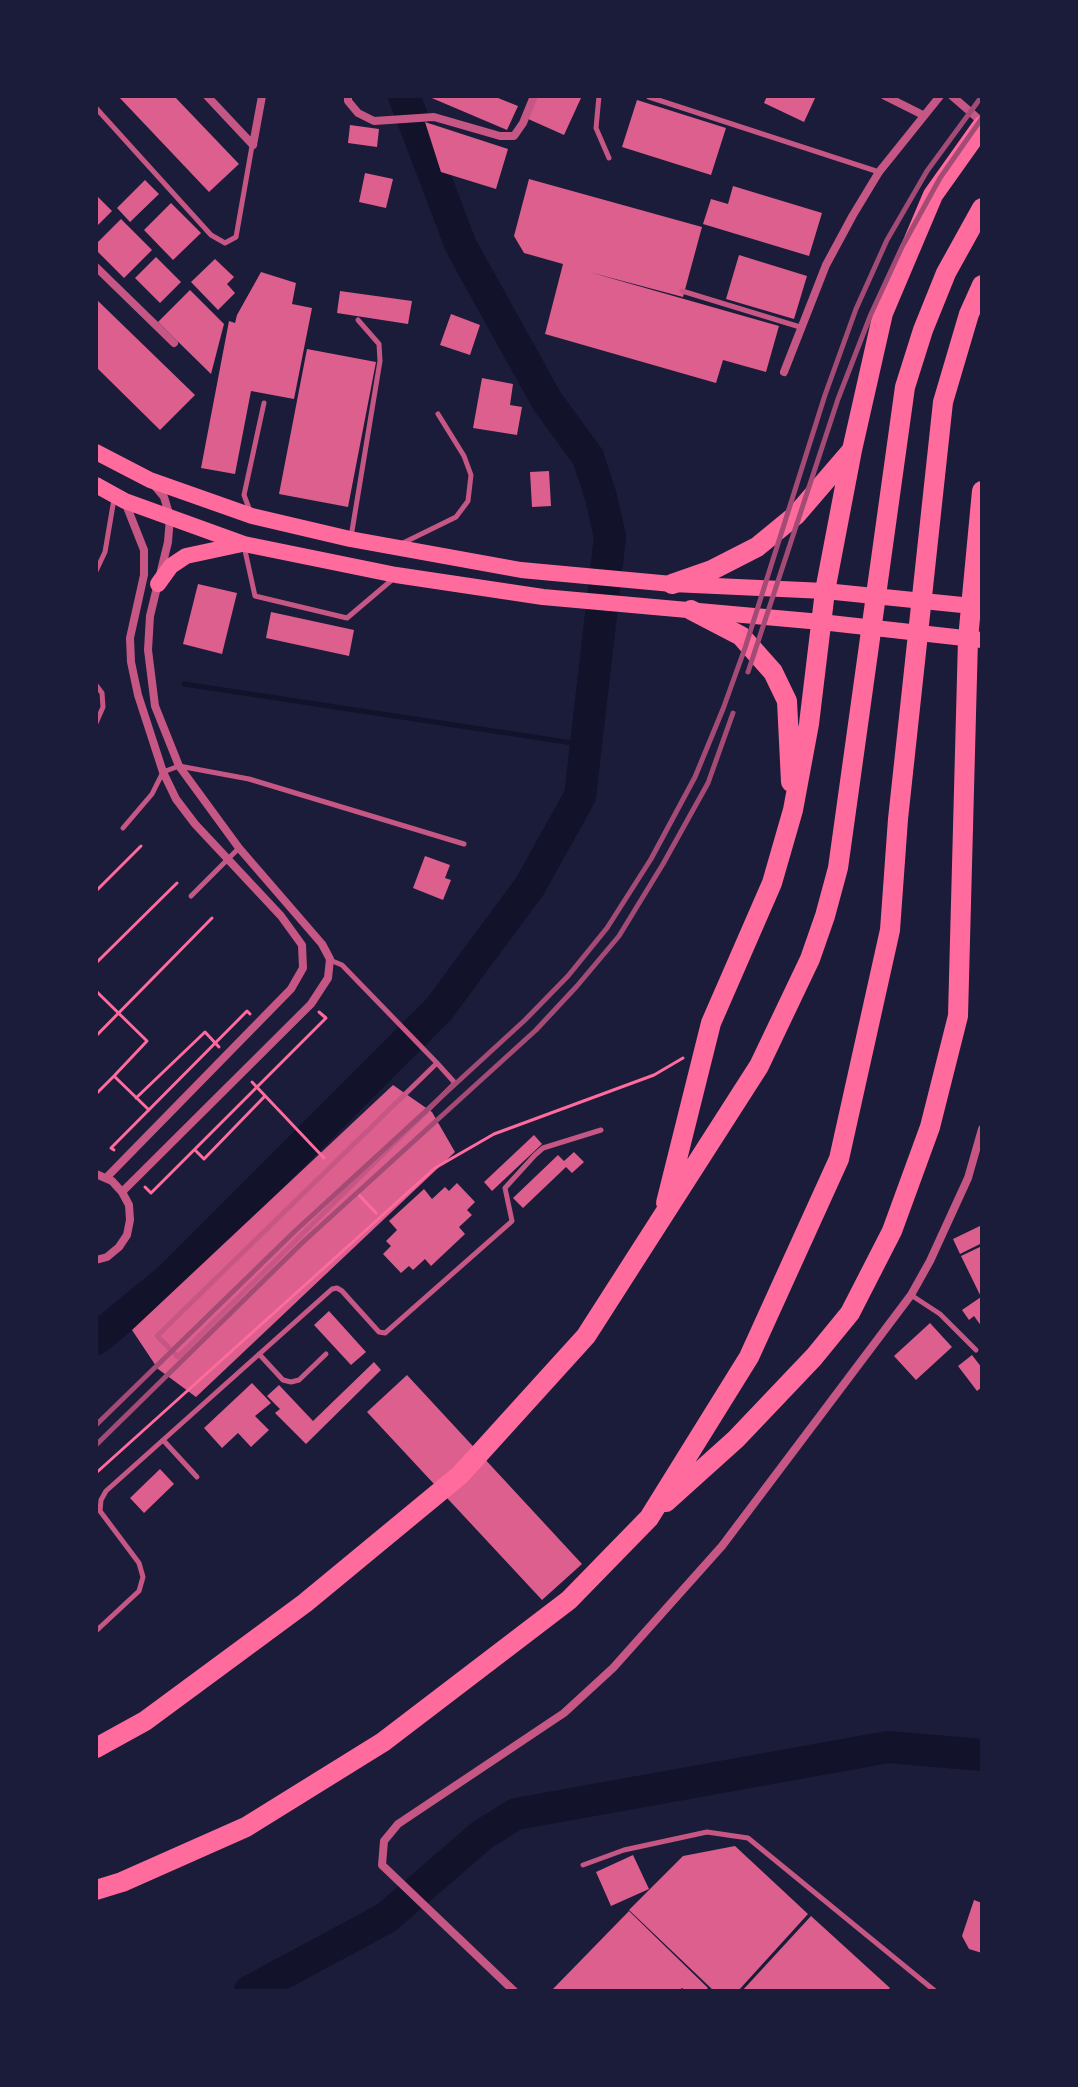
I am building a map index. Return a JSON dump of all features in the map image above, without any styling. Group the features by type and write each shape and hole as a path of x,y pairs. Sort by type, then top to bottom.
{"highway":[{"path":"661,1222 711,1023 772,883 793,810 809,724 825,591 883,313 933,195 982,124"},
{"path":"96,1748 145,1721 305,1603 460,1475 586,1336 759,1066 810,959 838,868 905,387 946,273 982,208"},
{"path":"649,1518 749,1357 839,1159 890,930 898,819 943,402 969,314 982,285"},
{"path":"672,584 712,570 757,547 796,515 852,450"},
{"path":"96,1890 122,1882 246,1827 383,1742 569,1600 649,1518 736,1439 814,1357 850,1313 892,1231 930,1127 958,1016 982,491"},
{"path":"691,610 741,636 773,672 787,701 793,810"}],"main road":[{"path":"96,452 150,480 252,516 350,539 521,570 626,581 825,591 976,606"},
{"path":"96,485 120,498 244,544 396,575 588,602 821,622 975,640"},
{"path":"158,584 171,566 186,556 244,544"}],"street":[{"path":"207,96 253,145"},
{"path":"253,145 262,96"},
{"path":"348,96 348,101 364,118 374,121 434,117 500,136 514,136 534,96"},
{"path":"885,96 923,115"},
{"path":"784,372 826,265 879,172 940,96"},
{"path":"952,96 982,124"},
{"path":"96,267 174,343"},
{"path":"122,1192 311,1004 328,978 330,959 322,944 239,848 179,766 155,706 150,664 150,616 168,542 170,517 164,497 150,480"},
{"path":"106,1178 291,989 303,968 302,945 281,916 227,860 176,799 163,772 138,695 131,662 130,638 144,575 144,550 120,498"},
{"path":"512,1989 382,1865 384,1841 398,1824 564,1713 613,1668 722,1546 911,1295 968,1178 980,1145 982,1129"},
{"path":"96,1174 106,1178 122,1192 129,1205 130,1220 127,1235 119,1247 107,1257 96,1260"}],"lane":[{"path":"599,96 596,128 609,158"},
{"path":"649,97 879,172"},
{"path":"96,108 211,235 225,243 236,237 253,145"},
{"path":"682,291 800,327"},
{"path":"350,539 380,361 379,344 358,320"},
{"path":"252,516 244,495 264,403"},
{"path":"395,547 456,517 468,501 471,475 464,456 438,414"},
{"path":"96,571 105,552 107,528 120,498"},
{"path":"244,544 255,596 347,618 396,575"},
{"path":"96,685 102,693 103,707 96,723"},
{"path":"123,828 147,801 163,772 179,766 249,779 464,844"},
{"path":"191,896 239,848"},
{"path":"330,959 342,965 421,1045 455,1083 178,1357 157,1336 437,1063"},
{"path":"96,1631 139,1591 143,1577 139,1563 100,1511 106,1491 332,1289 337,1288 379,1332 385,1333 512,1221 505,1188 535,1155 543,1148 601,1130"},
{"path":"911,1295 940,1314 976,1350"},
{"path":"259,1354 283,1380 291,1382 299,1380 326,1354"},
{"path":"163,1440 197,1477"},
{"path":"583,1865 624,1850 707,1832 748,1838 935,1991"}],"path":[{"path":"96,891 141,846"},
{"path":"96,963 177,883"},
{"path":"96,1036 212,918"},
{"path":"96,991 147,1041 96,1094"},
{"path":"136,1177 151,1193 326,1018 311,1004"},
{"path":"124,1160 111,1148 247,1011 258,1023"},
{"path":"136,1098 205,1032 225,1053"},
{"path":"96,1473 435,1168 494,1134 654,1075 705,1046"},
{"path":"245,1075 326,1160"},
{"path":"114,1076 149,1110"},
{"path":"194,1150 204,1159 265,1096"},
{"path":"356,1191 376,1213"}],"building":[{"path":"118,96 174,96 239,164 209,192"},
{"path":"427,96 493,96 518,106 507,130"},
{"path":"536,96 581,98 564,135 526,118"},
{"path":"767,96 816,96 804,122 764,103"},
{"path":"637,100 726,128 711,175 622,147"},
{"path":"425,122 508,149 496,189 441,172"},
{"path":"350,125 379,129 377,147 348,143"},
{"path":"365,173 393,179 386,208 359,202"},
{"path":"529,179 702,227 683,297 589,272 779,326 766,372 723,360 716,383 545,334 563,264 524,253 514,236"},
{"path":"145,180 159,194 130,222 117,208"},
{"path":"733,186 822,213 809,256 703,224 711,199 728,204"},
{"path":"96,195 112,211 96,227"},
{"path":"171,203 201,233 173,260 144,230"},
{"path":"121,219 152,250 124,278 96,250 96,244"},
{"path":"739,255 807,276 794,319 726,299"},
{"path":"156,257 181,282 160,303 135,278"},
{"path":"215,259 234,277 227,284 235,293 218,310 191,282"},
{"path":"261,272 296,283 292,304 312,308 294,399 251,391 235,474 201,468 229,321 235,323"},
{"path":"190,290 224,324 211,374 158,322"},
{"path":"340,291 412,301 408,324 337,313"},
{"path":"96,299 195,395 160,430 96,367"},
{"path":"451,314 480,325 470,355 440,345"},
{"path":"307,349 376,362 348,507 279,494"},
{"path":"482,378 513,384 510,405 522,407 517,435 473,428"},
{"path":"549,471 551,506 532,507 530,472"},
{"path":"198,584 237,593 222,654 183,644"},
{"path":"271,612 354,630 349,656 266,638"},
{"path":"425,856 450,865 445,878 451,880 443,900 413,888"},
{"path":"393,1085 432,1112 455,1152 196,1397 158,1369 132,1330"},
{"path":"534,1135 542,1144 492,1191 484,1182"},
{"path":"574,1152 584,1162 572,1173 566,1167 523,1208 513,1198 558,1155 564,1161"},
{"path":"457,1183 475,1202 467,1210 472,1215 459,1227 465,1234 431,1266 425,1259 413,1270 409,1266 401,1273 383,1254 391,1246 386,1241 397,1230 389,1221 424,1189 432,1199 445,1187 449,1191"},
{"path":"982,1225 982,1243 960,1254 953,1239"},
{"path":"982,1246 982,1327 974,1316 969,1320 962,1310 981,1297 961,1256"},
{"path":"329,1311 366,1352 351,1365 314,1325"},
{"path":"930,1323 952,1347 916,1380 894,1356"},
{"path":"972,1355 982,1368 982,1387 977,1391 958,1366"},
{"path":"374,1362 381,1370 306,1444 275,1413 280,1409 267,1396 279,1385 313,1421"},
{"path":"407,1375 582,1564 542,1600 367,1412"},
{"path":"252,1383 271,1403 255,1416 269,1430 251,1447 238,1433 222,1448 204,1428"},
{"path":"160,1469 174,1484 144,1513 130,1498"},
{"path":"735,1846 808,1914 738,1991 714,1991 629,1910 683,1856"},
{"path":"633,1855 649,1889 611,1906 596,1872"},
{"path":"974,1900 982,1903 982,1953 969,1949 962,1936"},
{"path":"629,1911 708,1988 705,1991 686,1991 682,1988 678,1991 551,1991"},
{"path":"811,1916 890,1988 887,1991 742,1991"}],"waterway":[{"path":"96,1339 168,1280 439,1009 530,886 580,796 610,537 601,497 588,457 547,401 461,246 404,96"},
{"path":"184,684 586,745"},
{"path":"250,1991 386,1918 482,1835 516,1814 888,1747 982,1755"}],"railway":[{"path":"96,1425 294,1232 525,1020 568,976 607,928 651,859 695,777 723,709 825,395 856,309 887,240 927,171 982,96"},
{"path":"748,672 838,399 871,314 902,247 940,178 982,118"},
{"path":"96,1445 303,1242 536,1030 577,986 619,936 663,864 708,783 733,713"}]}
